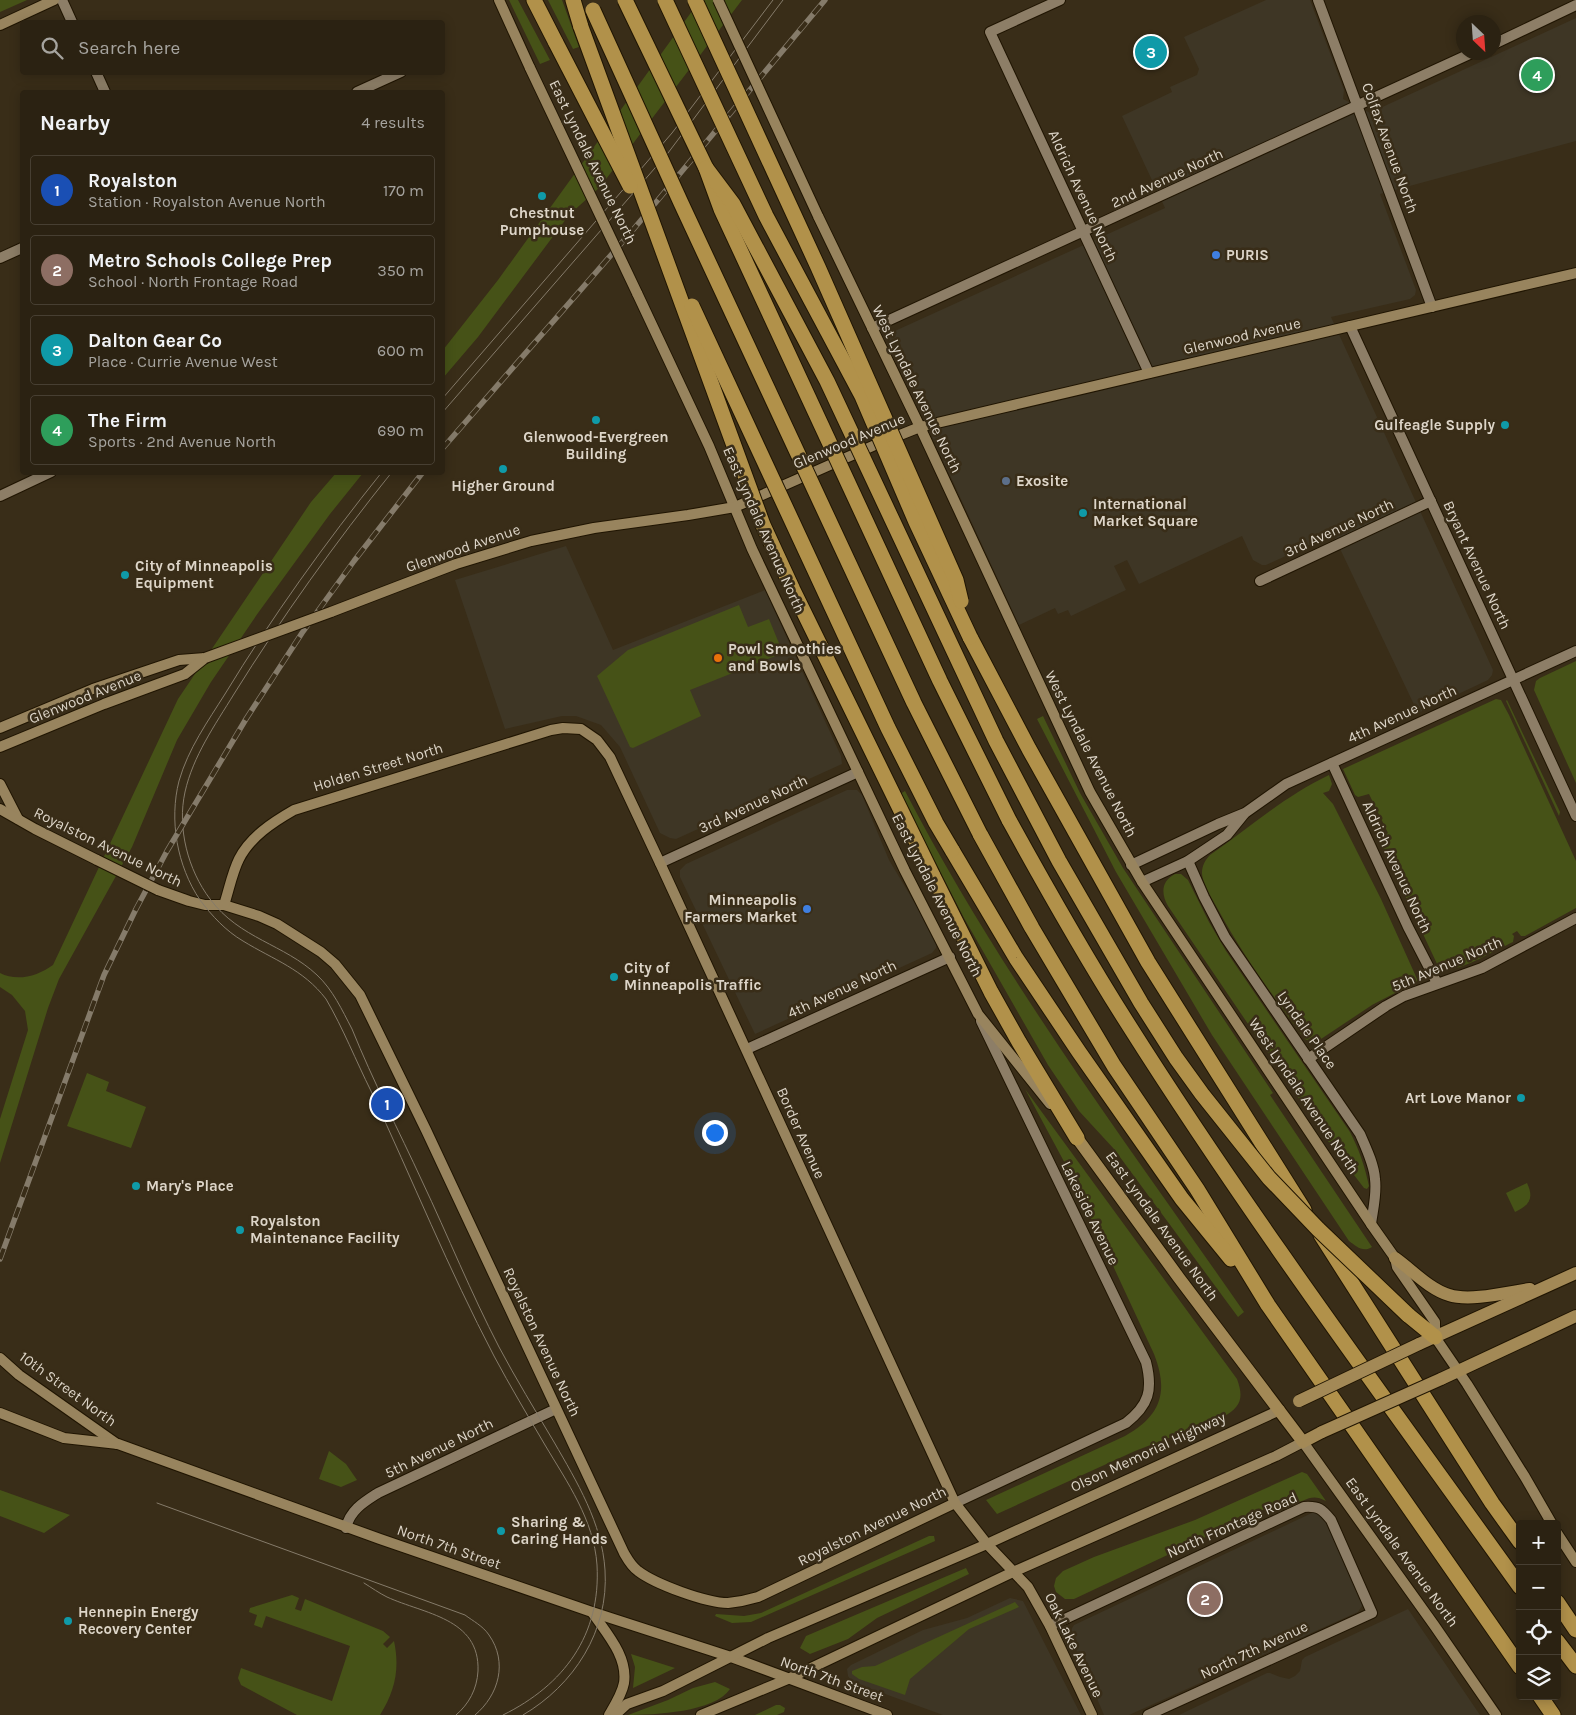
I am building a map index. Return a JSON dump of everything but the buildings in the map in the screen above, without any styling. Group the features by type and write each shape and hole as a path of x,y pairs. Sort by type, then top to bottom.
{"highway":[{"path":"534,0 694,310 888,728 936,823 1016,958 1079,1052 1182,1199 1268,1305"},
{"path":"573,0 581,27 763,525 793,590 988,985 1019,1042 1077,1138"},
{"path":"625,0 706,168 721,210 940,681 1009,820 1095,970 1188,1117 1292,1267 1516,1581"},
{"path":"665,0 766,216 862,396 916,522 970,636 1107,892 1170,998 1492,1503 1516,1536"},
{"path":"696,0 811,250 956,580 970,636"},
{"path":"590,5 914,703 1017,903 1114,1066 1197,1189 1268,1305 1516,1661"},
{"path":"706,168 733,204 826,382 996,741 1063,869 1141,1002 1176,1058 1202,1094 1269,1178 1318,1229 1435,1337"},
{"path":"1561,1608 1576,1630"},
{"path":"1561,1646 1576,1666"},
{"path":"1543,1700 1553,1715"}],"main road":[{"path":"0,25 54,0"},
{"name":"East Lyndale Avenue North","path":"499,0 671,362 752,549 905,871 978,1014 1077,1138 1179,1278 1280,1410 1434,1624 1496,1715"},
{"name":"West Lyndale Avenue North","path":"718,0 1090,792 1142,882 1370,1224 1395,1258 1397,1267 1435,1322 1435,1337 1525,1477 1550,1520"},
{"name":"Glenwood Avenue","path":"0,728 101,686 179,660 205,658 332,612 450,566 523,543 594,528 734,507 920,427 1576,273"},
{"name":"Glenwood Avenue","path":"0,747 104,704 185,674 205,658"},
{"name":"Holden Street North","path":"224,905 239,859 251,842 266,828 294,810 536,734 563,728 581,730 590,734"},
{"name":"Border Avenue","path":"590,734 610,757 660,862 955,1503 987,1544"},
{"name":"Royalston Avenue North","path":"0,784 18,819"},
{"name":"Royalston Avenue North","path":"0,809 158,890 205,905 224,905 277,924 322,952 335,964 360,995 426,1130 630,1564 637,1571 652,1579 708,1600 726,1603 742,1602 758,1597 955,1503"},
{"path":"1395,1258 1427,1283 1450,1296 1489,1296 1548,1286"},
{"name":"Olson Memorial Highway","path":"615,1715 627,1704 663,1691 768,1638 987,1544 1576,1273"},
{"path":"701,1715 788,1679 1013,1572 1276,1456 1322,1432 1576,1316"},
{"name":"10th Street North","path":"0,1358 19,1375 118,1444"},
{"name":"North 7th Street","path":"0,1413 64,1438 118,1444 346,1528 731,1657 887,1715"},
{"path":"1561,1540 1576,1562"},
{"name":"Oak Lake Avenue","path":"987,1544 1028,1587 1050,1626 1092,1715"},
{"path":"592,1612 623,1661 624,1683 609,1715"}],"street":[{"path":"62,0 71,20"},
{"name":"Aldrich Avenue North","path":"1060,0 990,32 1149,373"},
{"name":"Colfax Avenue North","path":"1318,0 1432,307"},
{"path":"1501,41 1576,5"},
{"name":"2nd Avenue North","path":"872,328 1083,233 1457,60"},
{"path":"97,75 104,90"},
{"path":"361,90 394,75"},
{"path":"0,258 20,249"},
{"name":"Bryant Avenue North","path":"1350,326 1576,816"},
{"path":"0,496 45,475"},
{"name":"3rd Avenue North","path":"1260,581 1430,501"},
{"name":"4th Avenue North","path":"1132,865 1245,813 1286,784 1576,650"},
{"name":"Aldrich Avenue North","path":"1332,763 1408,927 1437,984"},
{"name":"3rd Avenue North","path":"660,862 858,772"},
{"name":"4th Avenue North","path":"1142,882 1188,861 1226,835 1245,813"},
{"name":"Lyndale Place","path":"1188,861 1225,937 1360,1134 1368,1152 1375,1179 1375,1195 1370,1224"},
{"name":"5th Avenue North","path":"1308,1059 1386,1006 1404,996 1491,964 1576,918"},
{"name":"4th Avenue North","path":"747,1050 950,957"},
{"name":"Lakeside Avenue","path":"978,1014 1146,1362 1149,1376 1149,1390 1146,1402 1137,1415 1126,1423"},
{"name":"5th Avenue North","path":"346,1528 356,1508 378,1493 556,1409"},
{"name":"Royalston Avenue North","path":"955,1503 1126,1423"},
{"name":"North Frontage Road","path":"1050,1626 1304,1507 1322,1509 1331,1520 1372,1612"},
{"name":"North 7th Avenue","path":"1148,1715 1372,1612"}],"shaded area":[{"path":"1266,0 1310,0 1344,90 1343,99 1374,115 1378,109 1485,60 1501,60 1501,52 1576,18 1576,141 1380,194 1416,290 1415,295 1410,299 1331,317 1493,670 1488,680 1418,713 1333,534 1266,565 1253,560 1242,536 1139,584 1127,560 1114,566 1126,590 1071,616 1068,610 1058,614 1055,608 1019,625 889,343 890,335 897,330 1165,208 1122,116 1172,92 1170,87 1197,75 1199,69 1184,37"},
{"path":"566,546 613,650 765,590 841,756 842,764 676,839 660,833 620,747 601,725 576,716 562,716 505,729 455,580"},
{"name":"Minneapolis Farmers Market","path":"847,790 857,790 862,795 889,860 937,940 936,948 932,953 755,1034 680,877 680,870 686,864"},
{"path":"1314,1512 1326,1516 1362,1602 1358,1612 1129,1715 1104,1715 1069,1633 1074,1625"},
{"path":"1010,1598 1023,1601 1081,1715 943,1715 852,1682 848,1676 847,1669 851,1665 923,1630 967,1618"},
{"path":"1408,1609 1480,1715 1179,1715 1267,1673 1289,1679 1300,1671 1302,1660 1305,1657"}],"green space":[{"path":"0,0 27,0 0,12"},
{"path":"509,0 518,0 550,60 540,64"},
{"path":"548,0 562,0 579,47 573,49"},
{"path":"700,0 742,0 600,187 569,215 478,337 445,376 445,347 498,280"},
{"path":"334,475 361,475 330,514 258,613 211,682 177,740 132,847 59,979 48,1008 0,1163 0,1119 28,1030 25,1011 12,995 0,987 0,973 13,977 34,975 53,965 178,699 311,502"},
{"path":"739,605 748,627 769,619 783,653 690,690 701,716 633,748 630,747 597,676 628,650"},
{"path":"1576,661 1576,783 1534,690 1536,681 1540,678"},
{"path":"1496,699 1501,700 1509,715 1576,861 1576,908 1525,936 1521,936 1517,931 1512,934 1514,936 1513,942 1473,962 1448,970 1438,966 1379,840 1388,833 1369,794 1358,797 1355,795 1343,769"},
{"path":"1506,701 1560,812 1559,816"},
{"path":"1043,716 1080,793 1123,868 1273,1093 1270,1095 1372,1247 1369,1249 1357,1247 1349,1241 1212,1035 1116,872 1037,719"},
{"path":"1329,775 1332,784 1329,791 1323,793 1333,804 1381,899 1418,981 1372,1005 1318,1041 1311,1042 1303,1037 1239,945 1209,892 1203,879 1202,869 1210,855 1297,792"},
{"path":"905,791 942,860 1023,992 1110,1121 1244,1312 1238,1317 1114,1149 1079,1111 1048,1065 964,918 900,794"},
{"path":"1175,874 1181,874 1188,880 1226,951 1350,1132 1364,1165 1369,1186 1367,1189 1364,1188 1324,1136 1168,906 1163,892 1167,880"},
{"path":"87,1073 109,1082 106,1091 146,1107 131,1148 67,1126"},
{"path":"1025,1089 1237,1379 1240,1397 1234,1410 1223,1417 1135,1451 997,1514 986,1500 1125,1436 1147,1420 1159,1402 1161,1391 1159,1368 1154,1354 1068,1169"},
{"path":"1527,1183 1530,1193 1529,1200 1524,1207 1515,1212 1506,1193"},
{"path":"329,1451 346,1464 357,1480 341,1487 319,1479"},
{"path":"1302,1472 1307,1474 1326,1501 1312,1498 1297,1503 1280,1502 1074,1599 1065,1599 1056,1592 1054,1586 1056,1578 1063,1571 1094,1557 1195,1520"},
{"path":"0,1490 70,1515 44,1533 0,1516"},
{"path":"929,1536 934,1536 935,1541 751,1622 732,1623 715,1616 716,1614 744,1616 761,1613"},
{"path":"966,1568 969,1574 877,1618 848,1639 810,1654 800,1648 806,1636"},
{"path":"292,1595 299,1598 295,1609 301,1611 305,1599 383,1631 390,1637 383,1644 387,1648 394,1641 396,1651 395,1680 380,1715 297,1715 241,1685 238,1678 241,1668 332,1701 350,1646 266,1616 262,1628 254,1625 257,1615 249,1612 250,1608"},
{"path":"1015,1602 1019,1607 969,1629 910,1679 905,1695 859,1679 852,1674 852,1671 862,1667 875,1666"},
{"path":"631,1654 675,1668 633,1688 635,1667"},
{"path":"715,1682 730,1689 722,1697 711,1703 683,1711 628,1715 693,1688"},
{"path":"776,1705 785,1708 784,1712 777,1715 755,1715"}],"tram line":[{"path":"445,396 672,133 773,0"},
{"path":"445,410 668,153 783,0"},
{"path":"380,475 280,609 199,736 179,781 176,796 175,827 177,842 186,873 192,887 209,912 237,937 298,972 326,999 371,1091 477,1324 506,1378 570,1487 591,1532 597,1565 597,1590 593,1614 585,1635 561,1673 525,1703 503,1715"},
{"path":"390,475 290,609 212,729 193,766 185,792 182,820 190,862 202,888 210,899 222,912 248,932 304,964 323,981 337,1000 489,1327 512,1371 571,1472 594,1519 603,1553 605,1570 605,1593 594,1635 585,1654 558,1688 523,1715"},
{"path":"157,1503 465,1615 487,1632 495,1645 498,1656 498,1678 495,1688 490,1698 475,1715"},
{"path":"364,1583 387,1597 447,1620 470,1639 476,1653 478,1671 476,1684 472,1696 456,1715"}],"railway":[{"path":"445,446 632,231 825,0"},
{"path":"0,1259 104,975 167,851 246,719 302,633 354,561 421,475"}],"place":[{"name":"Dalton Gear Co","path":"1151,52"},
{"name":"The Firm","path":"1537,75"},
{"name":"Chestnut Pumphouse","path":"542,196"},
{"name":"PURIS","path":"1216,255"},
{"name":"Glenwood-Evergreen Building","path":"596,420"},
{"name":"Gulfeagle Supply","path":"1505,425"},
{"name":"Higher Ground","path":"503,469"},
{"name":"Exosite","path":"1006,481"},
{"name":"International Market Square","path":"1083,513"},
{"name":"City of Minneapolis Equipment","path":"125,575"},
{"name":"Powl Smoothies and Bowls","path":"718,658"},
{"name":"Minneapolis Farmers Market","path":"807,909"},
{"name":"City of Minneapolis Traffic","path":"614,977"},
{"name":"Art Love Manor","path":"1521,1098"},
{"name":"Royalston","path":"387,1104"},
{"name":"Mary's Place","path":"136,1186"},
{"name":"Royalston Maintenance Facility","path":"240,1230"},
{"name":"Sharing & Caring Hands","path":"501,1531"},
{"name":"Metro Schools College Prep","path":"1205,1599"},
{"name":"Hennepin Energy Recovery Center","path":"68,1621"}]}
